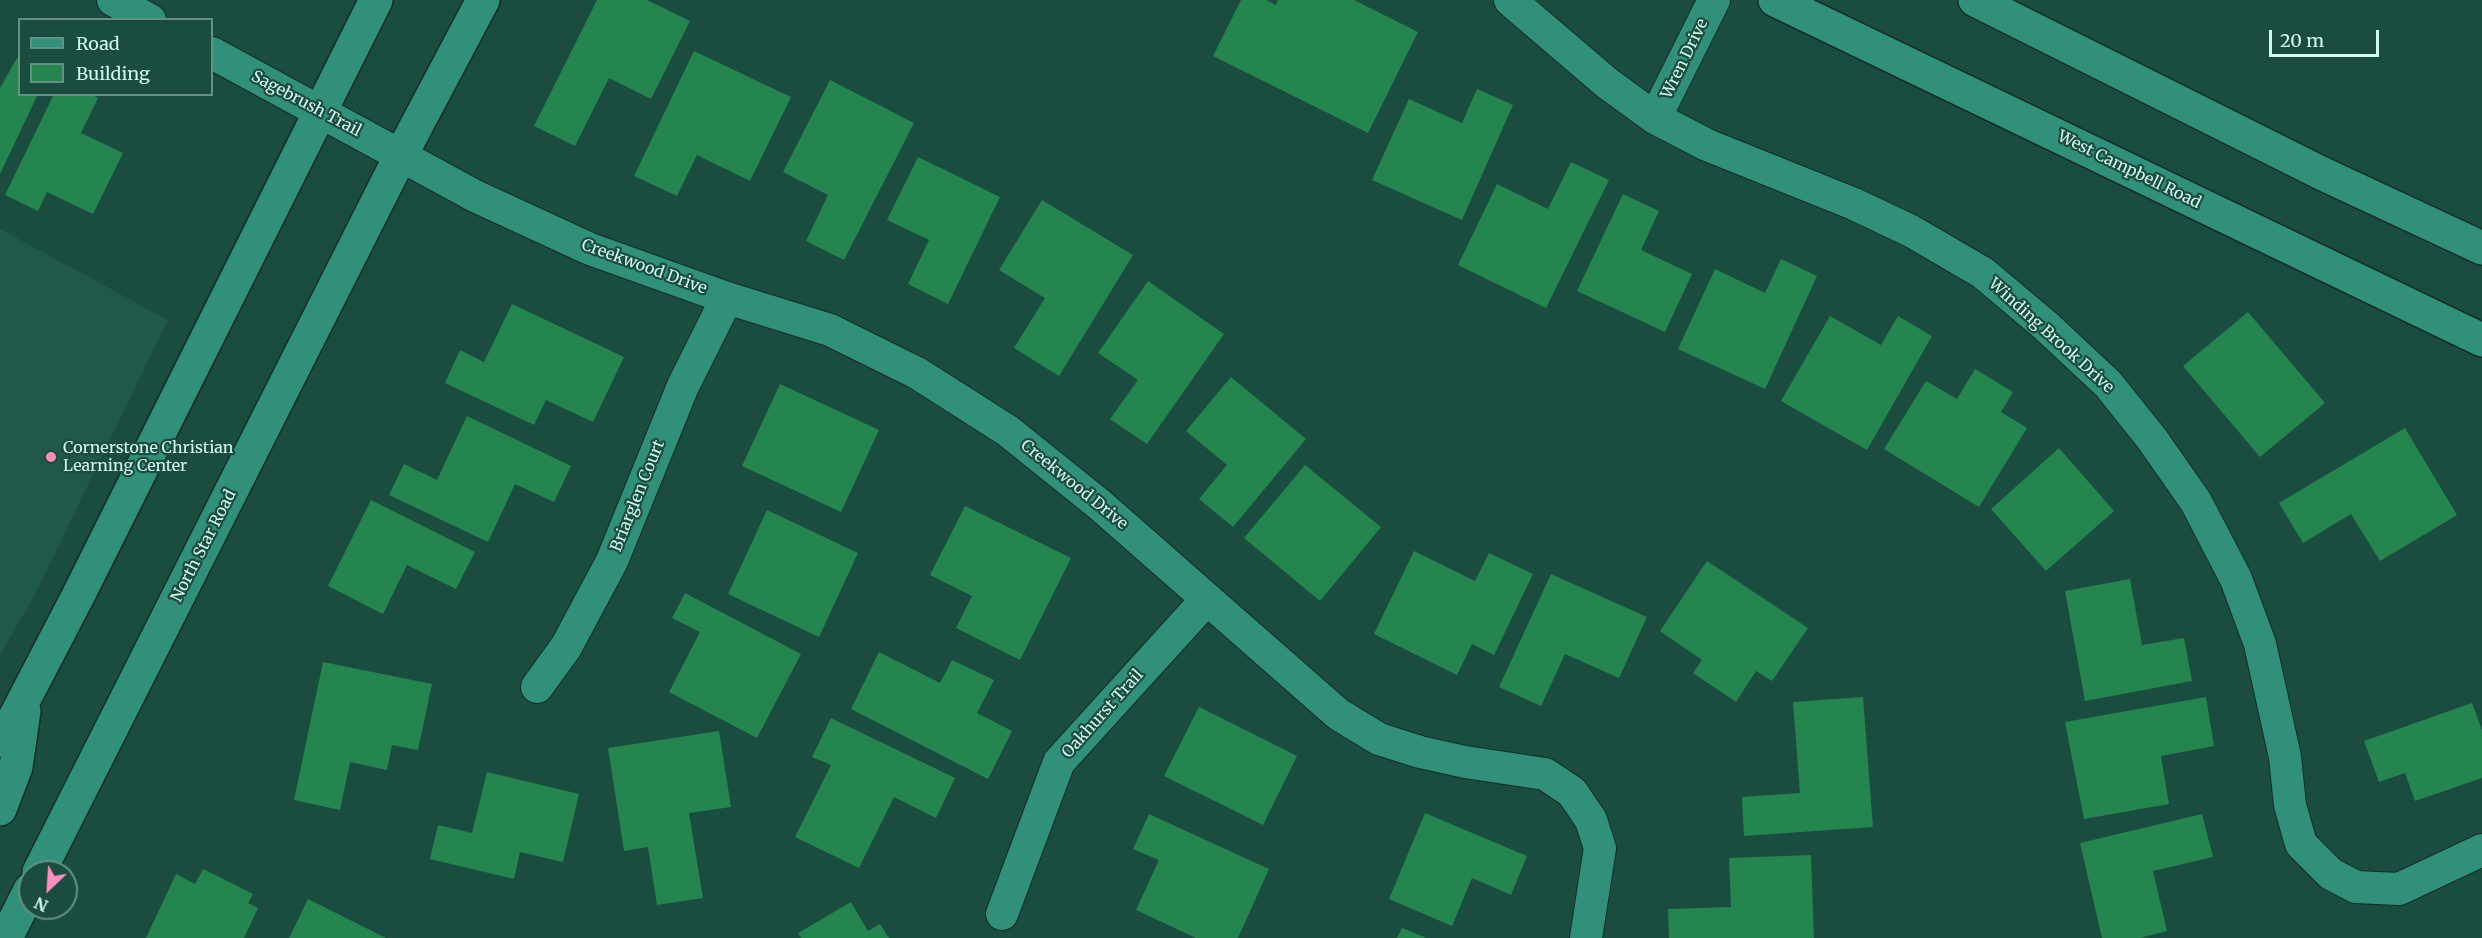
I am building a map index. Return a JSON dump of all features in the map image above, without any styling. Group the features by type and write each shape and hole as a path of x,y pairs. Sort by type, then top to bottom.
{"main road":[{"path":"0,740 26,697 376,0"},
{"name":"North Star Road","path":"45,860 401,155 483,0"},
{"name":"West Campbell Road","path":"1775,0 2482,340"},
{"path":"1975,0 2321,173 2482,248"},
{"path":"0,809 16,766 26,697"},
{"path":"6,938 18,914"}],"street":[{"path":"113,0 146,18"},
{"name":"Winding Brook Drive","path":"1510,0 1607,83 1655,118 1707,145 1854,204 1911,231 1983,273 2046,326 2108,384 2152,439 2196,501 2236,579 2260,644 2285,757 2290,805 2301,844 2331,874 2356,887 2399,889 2482,850"},
{"name":"Wren Drive","path":"1655,118 1714,0"},
{"name":"Sagebrush Trail","path":"213,54 401,155"},
{"name":"Creekwood Drive","path":"401,155 475,196 590,249 727,298 830,330 917,373 1008,431 1100,505 1338,714 1379,739 1420,753 1545,774 1572,792 1591,820 1600,848 1586,938"},
{"name":"Briarglen Court","path":"537,687 566,647 612,561 683,386 727,298"},
{"name":"Oakhurst Trail","path":"1002,914 1059,762 1207,599"}],"shaded area":[{"name":"Cornerstone Christian Learning Center","path":"0,229 168,320 35,594 0,655"}],"building":[{"path":"597,0 647,0 690,21 651,99 609,78 575,146 534,126"},
{"path":"1241,0 1266,0 1276,5 1278,0 1354,0 1418,32 1368,133 1213,56"},
{"path":"694,51 791,97 750,181 697,155 677,196 634,176"},
{"path":"17,58 18,96 37,96 0,174 0,88"},
{"path":"830,80 914,123 844,260 806,241 828,195 783,172"},
{"path":"1477,89 1513,105 1462,220 1372,180 1409,99 1462,123"},
{"path":"53,96 95,96 98,98 81,133 123,153 93,214 47,192 38,211 5,195"},
{"path":"918,157 1000,197 948,304 908,284 929,240 887,220"},
{"path":"1571,162 1609,180 1546,308 1458,265 1497,184 1548,209"},
{"path":"1623,194 1659,211 1641,250 1692,274 1665,332 1577,291"},
{"path":"1042,200 1133,255 1059,376 1014,348 1045,298 999,270"},
{"path":"1781,259 1817,276 1765,389 1678,349 1715,269 1765,293"},
{"path":"1148,281 1224,334 1147,444 1110,419 1138,380 1098,353"},
{"path":"512,304 624,357 593,422 546,400 534,425 445,383 460,350 484,362"},
{"path":"2248,312 2325,403 2260,457 2183,366"},
{"path":"1830,316 1881,345 1898,316 1932,336 1867,450 1781,401"},
{"path":"1975,369 2013,392 2001,412 2027,428 1979,507 1884,449 1926,381 1957,399"},
{"path":"1231,377 1306,439 1233,527 1199,499 1227,465 1186,431"},
{"path":"780,384 879,430 841,512 742,466"},
{"path":"467,416 571,466 554,502 515,484 488,542 389,495 404,464 437,480"},
{"path":"2405,428 2457,515 2380,561 2351,514 2303,543 2279,503"},
{"path":"2059,448 2114,511 2046,571 1991,509"},
{"path":"1305,465 1381,527 1320,601 1244,538"},
{"path":"371,500 475,552 456,589 407,565 383,614 328,586"},
{"path":"965,506 1071,558 1020,660 956,628 972,596 930,575"},
{"path":"767,510 858,553 819,637 728,594"},
{"path":"1414,551 1475,581 1489,553 1533,574 1494,655 1472,644 1457,675 1374,634"},
{"path":"1707,561 1808,628 1772,681 1756,671 1736,702 1693,673 1702,660 1660,631"},
{"path":"1551,574 1647,617 1619,678 1565,654 1541,706 1499,687"},
{"path":"2130,579 2142,645 2184,638 2192,681 2085,701 2065,591"},
{"path":"685,593 801,654 757,738 669,692 700,632 672,618"},
{"path":"879,652 940,683 952,660 994,680 977,713 1012,731 988,779 851,709"},
{"path":"323,662 432,684 418,750 392,745 387,770 350,762 340,810 294,800"},
{"path":"1863,697 1873,827 1744,836 1742,797 1800,793 1793,702"},
{"path":"2206,697 2214,746 2161,756 2169,804 2084,819 2065,722"},
{"path":"2472,703 2482,730 2482,778 2415,801 2405,773 2379,782 2364,741"},
{"path":"1199,707 1297,756 1263,825 1164,776"},
{"path":"831,718 955,778 936,818 894,797 859,868 795,837 831,765 812,757"},
{"path":"719,731 731,807 689,813 703,898 657,905 648,847 624,851 608,748"},
{"path":"487,772 579,794 563,862 520,852 514,879 430,859 438,825 472,833"},
{"path":"1425,813 1527,856 1511,895 1472,878 1452,926 1389,899"},
{"path":"1149,814 1269,869 1238,938 1196,938 1136,910 1159,860 1133,849"},
{"path":"2202,814 2213,857 2153,871 2167,931 2140,938 2102,938 2080,843"},
{"path":"1811,855 1814,938 1669,938 1668,909 1731,907 1729,858"},
{"path":"203,869 253,894 248,903 258,908 244,938 146,938 176,874 195,884"},
{"path":"308,899 386,938 289,938"},
{"path":"851,902 868,931 880,924 889,938 801,938 798,933"},
{"path":"1402,928 1427,938 1397,938"}],"place":[{"name":"Cornerstone Christian Learning Center","path":"51,457"}]}
